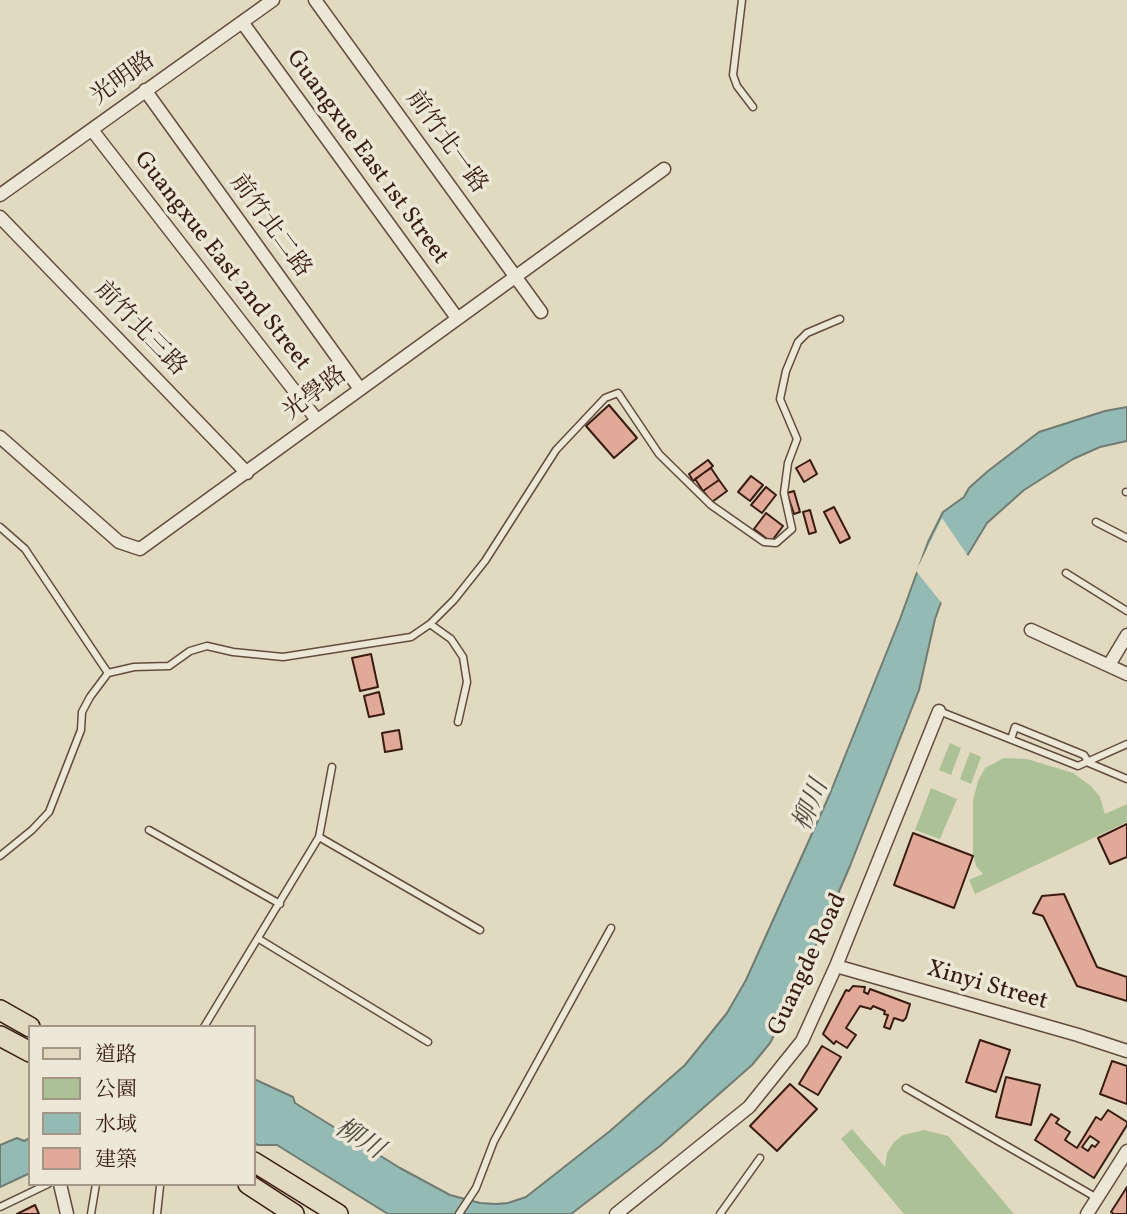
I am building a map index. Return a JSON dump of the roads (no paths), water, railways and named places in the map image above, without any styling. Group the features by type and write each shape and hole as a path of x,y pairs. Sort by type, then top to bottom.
{"main road":[{"path":"0,1010 28,1026"},
{"path":"0,1036 28,1051"},
{"path":"256,1163 338,1214"},
{"path":"251,1186 295,1214"}],"street":[{"name":"光明路","path":"0,195 273,0"},
{"name":"前竹北一路","path":"315,0 541,312"},
{"name":"Guangxue East 1st Street","path":"242,22 457,318"},
{"name":"前竹北二路","path":"145,90 360,389"},
{"name":"Guangxue East 2nd Street","path":"92,130 317,421"},
{"name":"光學路","path":"0,437 119,542 140,549 664,169"},
{"name":"前竹北三路","path":"0,217 247,473"},
{"path":"1031,630 1127,674"},
{"path":"1109,665 1127,635"},
{"name":"Guangde Road","path":"617,1214 749,1107 802,1041 836,966 939,711"},
{"name":"Xinyi Street","path":"836,966 1078,1034 1127,1051"},
{"path":"1087,1214 1125,1157"},
{"path":"60,1186 67,1214"}],"lane":[{"path":"742,0 733,75 737,86 753,107"},
{"path":"0,856 49,812 81,730 82,712 108,673 134,667 169,666 190,651 207,646 233,652 283,657 411,636 430,624 454,600 485,561 556,450 605,398 618,393 659,454 712,505 764,542 776,543 792,529 784,493 788,463 797,439 780,399 786,371 798,342 807,333 840,319"},
{"path":"1096,522 1127,538"},
{"path":"0,527 25,549 108,673"},
{"path":"1066,573 1127,611"},
{"path":"430,624 451,639 463,657 467,682 458,722"},
{"path":"939,711 1078,766 1127,744"},
{"path":"1011,738 1015,727 1084,755 1089,762 1127,779"},
{"path":"205,1025 319,837 332,767"},
{"path":"149,830 280,904"},
{"path":"319,837 480,930"},
{"path":"459,1214 476,1188 494,1141 611,928"},
{"path":"259,939 428,1042"},
{"path":"906,1088 1097,1198"},
{"path":"720,1214 760,1158"},
{"path":"0,1207 44,1186"},
{"path":"91,1214 96,1186"},
{"path":"157,1214 160,1186"}],"water":[{"name":"柳川","path":"1127,407 1127,441 1100,447 1073,459 1024,490 987,523 944,594 935,619 919,690 850,866 788,1009 770,1043 752,1065 660,1146 571,1214 388,1214 277,1145 256,1144 256,1080 293,1097 295,1103 400,1168 450,1195 496,1204 526,1197 610,1131 685,1065 727,1013 746,980 829,796 928,542 943,512 964,497 969,488 988,471 1039,432 1105,411"},
{"path":"17,1138 24,1141 28,1139 28,1174 0,1187 0,1145"}]}
